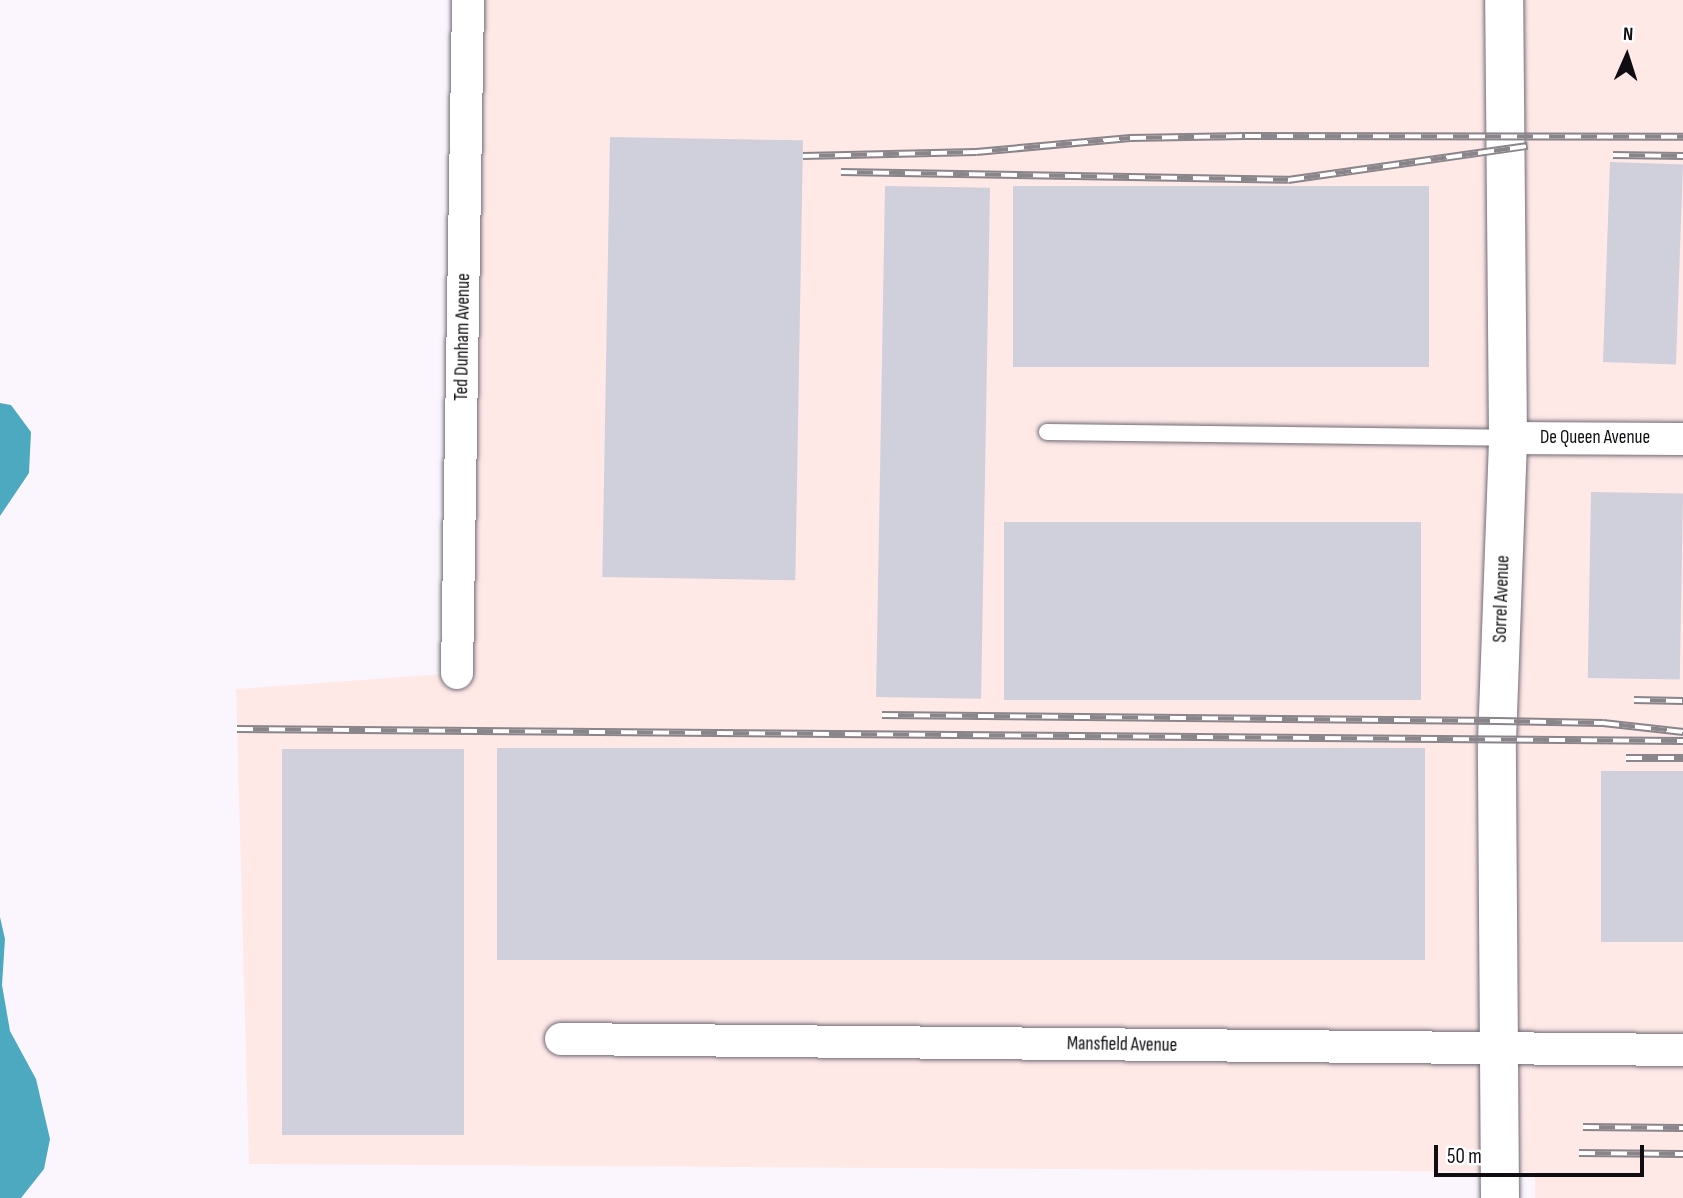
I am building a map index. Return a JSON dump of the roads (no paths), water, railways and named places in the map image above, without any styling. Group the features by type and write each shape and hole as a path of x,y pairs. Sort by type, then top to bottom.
{"street":[{"name":"Ted Dunham Avenue","path":"457,673 468,0"},
{"name":"Sorrel Avenue","path":"1500,1198 1502,1049 1497,741 1508,438 1504,0"},
{"name":"De Queen Avenue","path":"1508,438 1683,439"},
{"name":"Mansfield Avenue","path":"561,1039 1683,1050"}],"lane":[{"path":"1047,432 1508,438"}],"water":[{"path":"0,403 11,405 31,432 29,473 0,516"},
{"path":"0,917 5,939 2,985 10,1031 36,1079 50,1139 44,1169 21,1198 0,1198"}],"railway":[{"path":"803,156 976,152 1130,138 1683,137"},
{"path":"841,172 1288,180 1528,146"},
{"path":"1613,155 1683,156"},
{"path":"1634,700 1683,701"},
{"path":"882,715 1603,723 1683,732"},
{"path":"237,729 1683,741"},
{"path":"1626,758 1683,758"},
{"path":"1583,1127 1683,1128"},
{"path":"1579,1153 1683,1154"}]}
